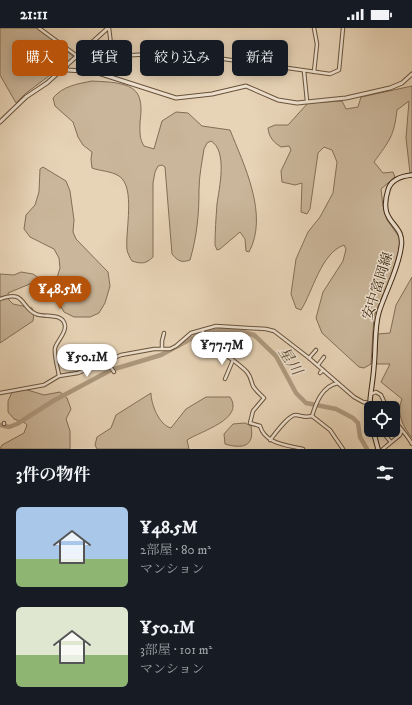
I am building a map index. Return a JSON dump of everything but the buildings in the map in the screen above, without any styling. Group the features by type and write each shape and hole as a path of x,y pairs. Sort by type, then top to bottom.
{"main road":[{"name":"安中富岡線","path":"369,401 377,318 391,281 402,242 400,233 388,219 384,206 389,187 396,179 412,175"},
{"path":"375,437 378,449"}],"street":[{"path":"39,28 76,55"},
{"path":"95,40 108,28"},
{"path":"108,28 112,53 116,56 153,54 178,58 195,55 330,74 339,70 343,28"},
{"path":"314,28 317,44 314,72"},
{"path":"68,64 76,57"},
{"path":"68,70 95,72 176,98 212,94 242,86 251,87 285,102 346,98 390,88 402,83 412,74"},
{"path":"304,71 307,101"},
{"path":"0,122 26,97 55,76"},
{"path":"0,299 12,297 18,298 22,300 28,309 35,314 55,316 64,322 65,329 55,349 59,376"},
{"path":"0,392 44,385 59,376 78,373 121,355 176,346 187,335 216,326 266,329 278,334 318,365 357,399 364,401"},
{"path":"203,330 204,335 219,352 233,360 252,378 253,386 264,398 253,411 250,421 260,426 262,433 270,440 303,449"},
{"path":"162,349 164,333"},
{"path":"309,358 316,350"},
{"path":"318,365 324,357"},
{"path":"225,379 233,360"},
{"path":"107,362 114,372"},
{"path":"320,373 323,370"},
{"path":"312,416 316,402 331,384 338,383"},
{"path":"371,394 376,392 381,395 384,401"},
{"path":"270,440 291,416 296,415 306,418 312,416"},
{"path":"312,416 330,430 343,449"},
{"path":"400,427 412,444"},
{"path":"383,449 390,441 400,434 402,430"},
{"path":"387,437 390,441"}],"shaded area":[{"path":"0,28 38,28 53,40 12,40 12,76 49,76 25,94 16,103 0,75"},
{"path":"68,52 74,57 68,62"},
{"path":"92,81 118,83 131,88 136,92 141,103 140,135 144,146 154,149 162,121 176,112 188,113 202,126 230,130 247,174 255,206 256,222 254,238 249,252 246,251 245,239 240,232 220,249 217,250 215,245 221,161 216,146 211,141 207,143 204,149 197,225 190,260 180,261 172,254 165,167 162,165 158,166 155,172 153,183 153,257 143,263 132,261 127,250 129,210 127,190 124,182 116,174 92,168 92,152 83,145 78,137 73,122 55,106 53,98 66,88"},
{"path":"412,86 412,174 410,173 406,138 409,101 397,110 394,127 390,138 374,162 383,173 393,172 395,177 381,189 383,206 387,220 400,238 399,250 390,280 374,316 371,364 364,368 359,367 322,333 316,318 323,292 343,261 346,249 344,245 336,249 323,264 301,310 296,308 291,294 296,259 308,232 320,217 333,193 337,162 332,150 324,147 318,153 310,209 307,214 301,212 302,183 295,185 282,182 281,171 291,150 289,146 281,147 276,143 270,137 268,128 275,125 288,125 308,103 342,101 346,109 358,107 361,97"},
{"path":"43,167 66,181 70,191 74,220 73,232 76,239 108,272 110,286 105,303 99,313 90,317 74,317 64,312 56,298 56,281 60,268 59,258 54,249 30,237 24,229 26,215 35,205 39,192 40,169"},
{"path":"21,272 33,274 39,278 37,281 8,293 9,300 13,304 32,308 34,313 33,321 0,343 0,274 14,275"},
{"path":"412,277 412,438 401,420 400,404 402,399 381,382 390,364 376,364 378,334 390,333 396,305"},
{"path":"21,388 44,395 60,392 67,398 71,409 66,419 70,431 70,449 0,449 2,445 24,433 27,425 14,419 8,412 8,401 13,390"},
{"path":"151,393 152,403 156,414 163,423 171,428 186,409 206,397 230,397 233,405 232,412 227,418 211,428 187,440 189,449 97,449 95,445 97,437 111,428 116,415"},
{"path":"245,423 251,426 252,433 249,442 242,446 231,446 225,444 224,434 233,424"}],"waterway":[{"name":"星川","path":"0,425 9,427 17,424 53,401 111,370 161,355 200,334 220,330 243,332 254,335 276,356 296,393 306,403 336,409 353,418 358,423 360,437 367,449"}]}
